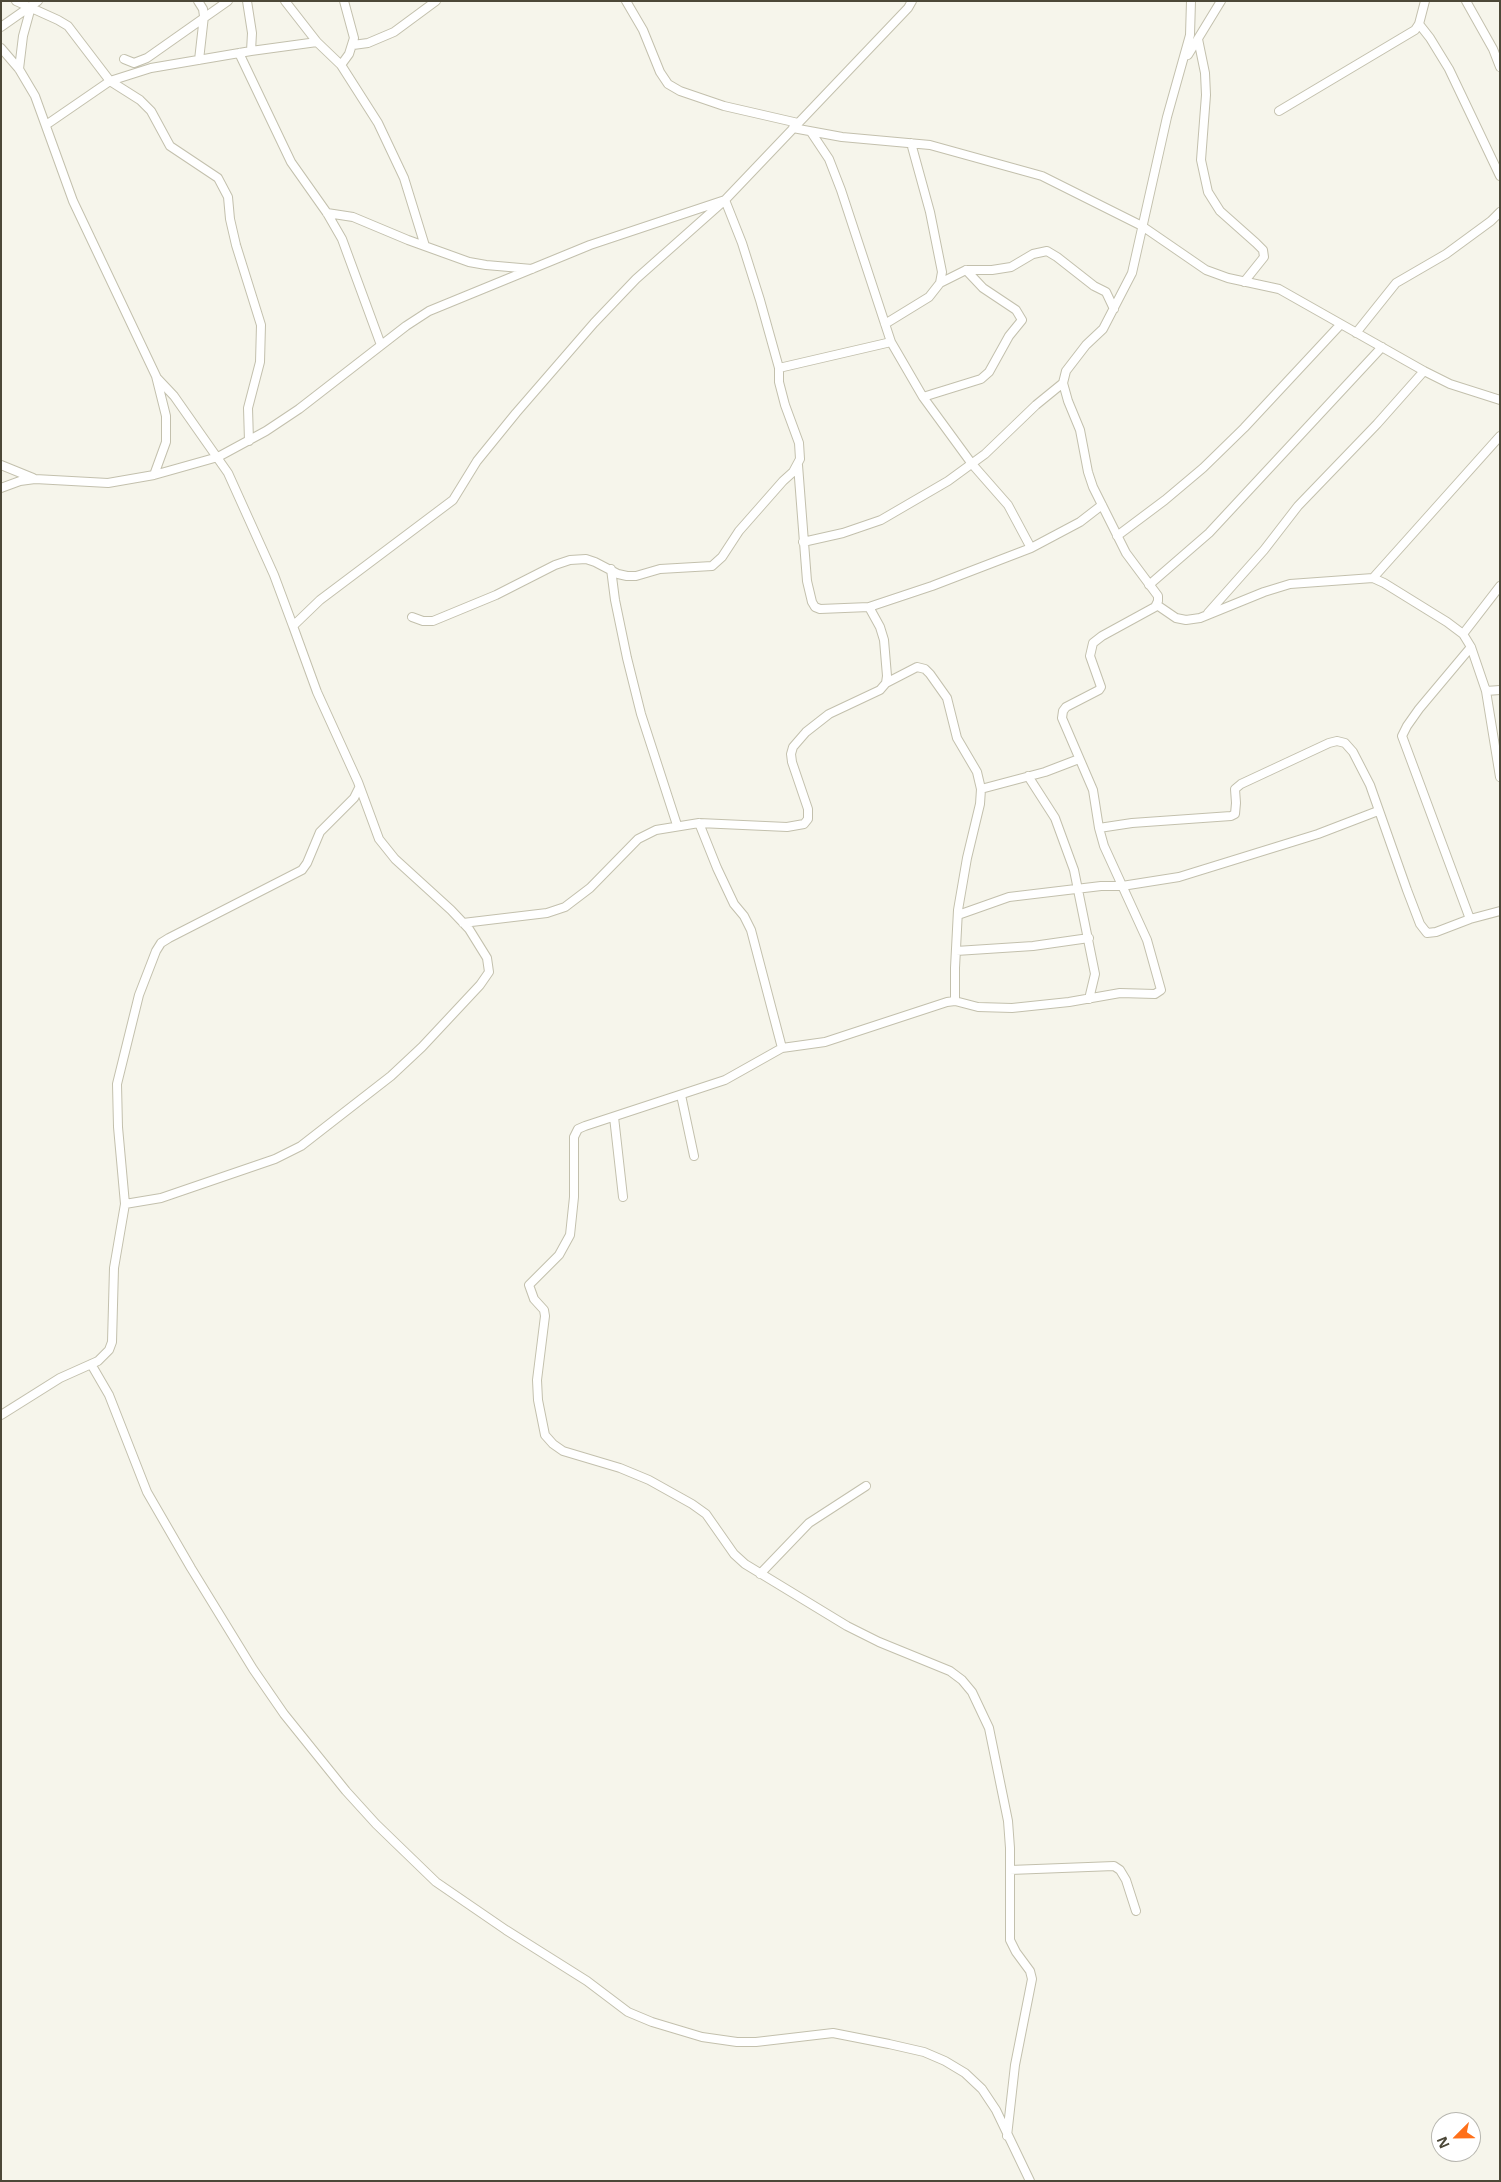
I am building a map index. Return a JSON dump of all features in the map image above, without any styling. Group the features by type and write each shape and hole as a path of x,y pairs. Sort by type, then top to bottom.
{"street":[{"path":"16,1 68,26 110,82 140,100 151,111 165,140 170,146 214,173 218,178 228,197 230,219 236,245 258,312 262,339 260,362 248,408 249,441"},
{"path":"1,27 38,1"},
{"path":"198,1 203,9 204,16 198,60"},
{"path":"124,59 134,63 147,58 204,16 228,1"},
{"path":"247,1 252,33 251,50"},
{"path":"285,1 317,42 341,66 369,108 394,154 404,178 425,246"},
{"path":"341,66 353,45 354,32 344,1"},
{"path":"353,45 368,43 394,32 436,1"},
{"path":"626,1 643,30 660,72 668,84 680,91 724,106 796,125 811,132 842,137 930,145 972,155 1042,176 1142,226 1206,270 1244,282 1279,289 1424,371 1450,384 1500,400"},
{"path":"292,626 320,600 453,500 477,461 594,323 636,279 725,200 908,8 912,1"},
{"path":"1007,2136 1015,2065 1032,1979 1030,1971 1010,1940 1008,1821 989,1728 972,1692 962,1680 950,1671 886,1645 848,1626 760,1574 734,1554 706,1514 692,1504 649,1480 620,1468 563,1451 552,1444 544,1435 538,1400 537,1380 545,1316 544,1310 534,1299 529,1285 531,1280 559,1255 570,1235 574,1197 574,1137 578,1129 738,1075 782,1048 825,1042 955,1001 978,1007 994,1008 1068,1002 1120,992 1155,994 1161,990 1147,940 1104,846 1093,790 1062,718 1066,707 1099,690 1101,687 1090,656 1094,643 1102,636 1151,610 1157,605 1158,596 1126,553 1102,505 1088,472 1080,430 1068,402 1063,382 1066,371 1086,345 1103,329 1132,273 1167,117 1185,61 1190,35 1191,1"},
{"path":"1185,61 1220,1"},
{"path":"1280,112 1399,41 1419,24 1425,1"},
{"path":"1466,1 1494,49 1500,66"},
{"path":"20,70 23,36 31,7"},
{"path":"1419,24 1449,69 1500,176"},
{"path":"1198,39 1205,73 1206,95 1202,160 1208,192 1220,210 1256,243 1262,250 1264,257 1244,282"},
{"path":"46,125 110,82 150,68 251,50 317,42"},
{"path":"1,48 20,70 35,96 73,201 156,376 166,416 166,442 154,475"},
{"path":"239,53 291,162 327,213 342,239 381,345"},
{"path":"811,132 828,159 841,190 891,342 923,397 972,464 1008,505 1020,524 1031,548"},
{"path":"885,324 930,297 940,283 942,272 938,247 911,143"},
{"path":"3,487 20,481 35,479 108,482 154,475 218,457 249,441 299,409 381,345 429,311 590,245 725,200"},
{"path":"725,200 742,243 779,368 779,382 785,405 798,443 807,581 815,607 820,610 869,607 932,586 1031,548 1080,522 1102,505"},
{"path":"1356,333 1396,284 1446,254 1491,222 1500,212"},
{"path":"327,213 353,216 469,262 534,269"},
{"path":"940,283 966,270 992,270 1011,267 1033,254 1046,251 1057,257 1094,286 1106,292 1114,309"},
{"path":"923,397 981,380 989,372 1009,336 1022,320 1016,310 984,288 966,270"},
{"path":"1117,536 1165,500 1203,468 1244,428 1340,325"},
{"path":"779,368 891,342"},
{"path":"1149,585 1209,533 1382,347"},
{"path":"1207,615 1298,506 1377,424 1424,371"},
{"path":"125,1204 162,1198 275,1159 301,1146 391,1076 470,997 489,972 487,958 463,923 395,859 379,839 358,782 317,692 270,566 228,473 174,396 156,376"},
{"path":"803,542 843,533 881,520 941,486 972,464 1063,382"},
{"path":"1373,578 1500,436"},
{"path":"1,465 35,479"},
{"path":"412,617 423,621 433,621 496,596 555,565 570,560 586,559 611,569 618,574 627,576 636,576 660,569 712,566 722,557 739,532 798,465"},
{"path":"611,569 623,639 641,714 677,825"},
{"path":"1157,605 1176,618 1186,620 1207,615 1264,592 1290,584 1373,578 1401,592 1463,634 1471,647 1486,691 1500,777"},
{"path":"1463,634 1500,586"},
{"path":"869,607 880,627 884,640 886,683"},
{"path":"1470,919 1402,736 1420,709 1471,647"},
{"path":"463,923 547,913 565,907 590,888 638,839 656,830 677,825 699,823 787,827 804,824 808,818 808,809 792,762 791,754 793,747 806,732 829,714 880,690 886,683 917,667 925,669 947,698 957,738 977,772 981,789 980,804 967,858 958,915 955,1001"},
{"path":"1486,691 1500,690"},
{"path":"1099,828 1132,823 1231,816 1235,814 1235,789 1241,784 1337,741 1345,743 1352,752 1370,785 1378,811 1424,930 1430,934 1470,919 1500,911"},
{"path":"981,789 1079,759"},
{"path":"1028,776 1055,818 1074,870 1095,974 1089,999"},
{"path":"1,1415 60,1378 104,1356 112,1342 114,1268 125,1204 118,1127 117,1084 139,995 156,951 169,938 302,870 307,864 320,832 354,798 360,788"},
{"path":"958,915 1009,897 1122,886 1179,877 1318,834 1378,811"},
{"path":"699,823 734,904 744,916 751,930 782,1048"},
{"path":"956,951 1033,946 1089,938"},
{"path":"681,1095 694,1156"},
{"path":"614,1116 623,1197"},
{"path":"91,1364 109,1395 147,1492 234,1639 284,1714 376,1824 447,1891 565,1966 628,2012 652,2022 702,2037 737,2042 756,2042 833,2033 924,2052 945,2061 965,2073 982,2089 996,2110 1030,2181"},
{"path":"760,1574 808,1523 866,1486"},
{"path":"1010,1870 1114,1866 1120,1870 1126,1880 1136,1911"}]}
